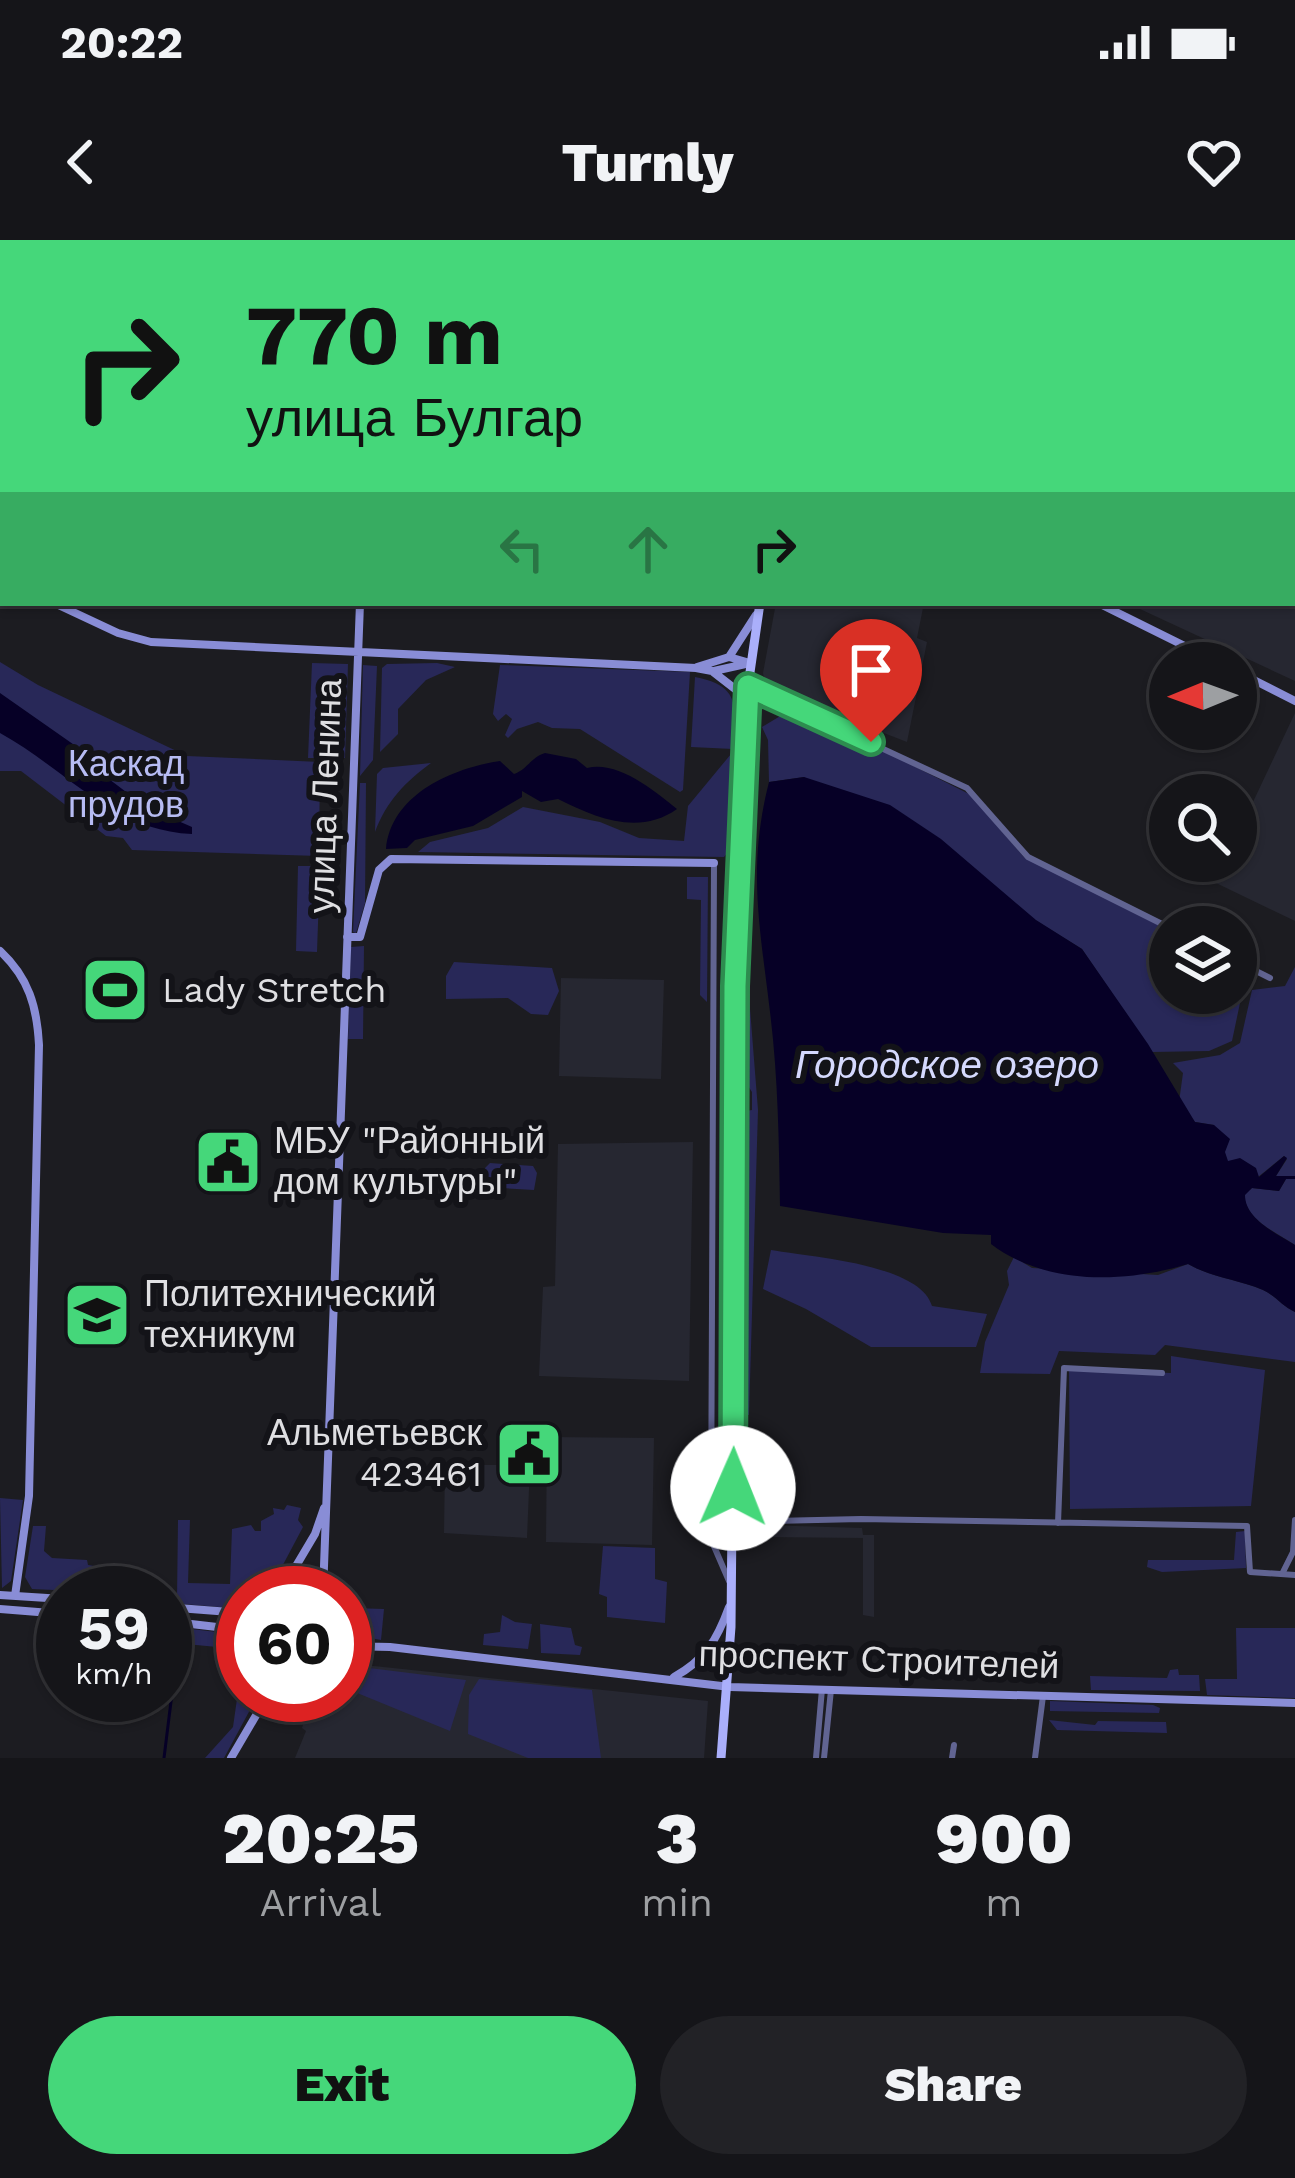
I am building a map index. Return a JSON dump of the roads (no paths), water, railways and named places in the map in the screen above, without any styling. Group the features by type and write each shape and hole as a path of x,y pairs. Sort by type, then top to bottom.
{"main road":[{"path":"722,1758 730,1688 735,986 748,693 760,606"}],"street":[{"path":"60,606 118,633 151,641 712,671 748,693 967,788 1028,857 1149,918"},
{"name":"улица Ленина","path":"324,1566 360,606"},
{"path":"729,657 760,606"},
{"path":"1104,606 1177,642"},
{"path":"696,668 729,657 750,664"},
{"path":"712,671 750,664"},
{"path":"1257,682 1295,701"},
{"path":"347,938 360,937 379,870 391,860 714,862 712,1527 713,1544 731,1584"},
{"path":"0,951 33,998 39,1046 29,1496 15,1596"},
{"path":"1257,972 1270,979"},
{"path":"1058,1523 1064,1368 1162,1373"},
{"name":"улица Ленина","path":"296,1566 315,1534 328,1495"},
{"path":"1282,1574 1293,1552 1295,1520"},
{"path":"732,1522 1247,1526 1250,1572 1295,1575"},
{"path":"0,1595 36,1597"},
{"path":"672,1678 702,1660 731,1602"},
{"path":"0,1609 36,1612"},
{"name":"проспект Строителей","path":"372,1642 390,1647"},
{"name":"проспект Строителей","path":"372,1647 730,1688 1295,1702"},
{"path":"820,1758 826,1689"},
{"path":"1035,1758 1043,1694"},
{"path":"231,1758 251,1722"},
{"path":"952,1758 954,1745"}],"water":[{"path":"0,693 80,749 97,770 146,807 192,827 192,834 138,822 114,810 0,733"},
{"path":"545,753 576,759 587,768 624,773 677,809 633,823 558,799 541,802 522,791 522,797 473,826 415,840 407,848 386,849 399,813 427,787 463,770 500,761 514,774"},
{"name":"Городское озеро","path":"804,777 890,805 941,839 1036,920 1082,949 1195,1122 1214,1125 1230,1139 1225,1152 1228,1161 1240,1158 1256,1168 1259,1177 1287,1158 1276,1176 1295,1179 1286,1179 1279,1191 1252,1188 1245,1195 1256,1218 1295,1245 1295,1312 1263,1290 1188,1264 1138,1275 1061,1274 1013,1258 991,1244 991,1235 943,1233 780,1206 775,1060 758,897 758,842 769,782"}],"waterway":[{"path":"164,1758 168,1722"}],"place":[{"name":"Lady Stretch","path":"115,990"},
{"name":"МБУ \"Районный дом культуры\"","path":"228,1162"},
{"name":"Политехнический техникум","path":"97,1315"},
{"name":"Альметьевск 423461","path":"529,1454"}],"park label":[{"name":"Каскад прудов","path":"126,784"}]}
